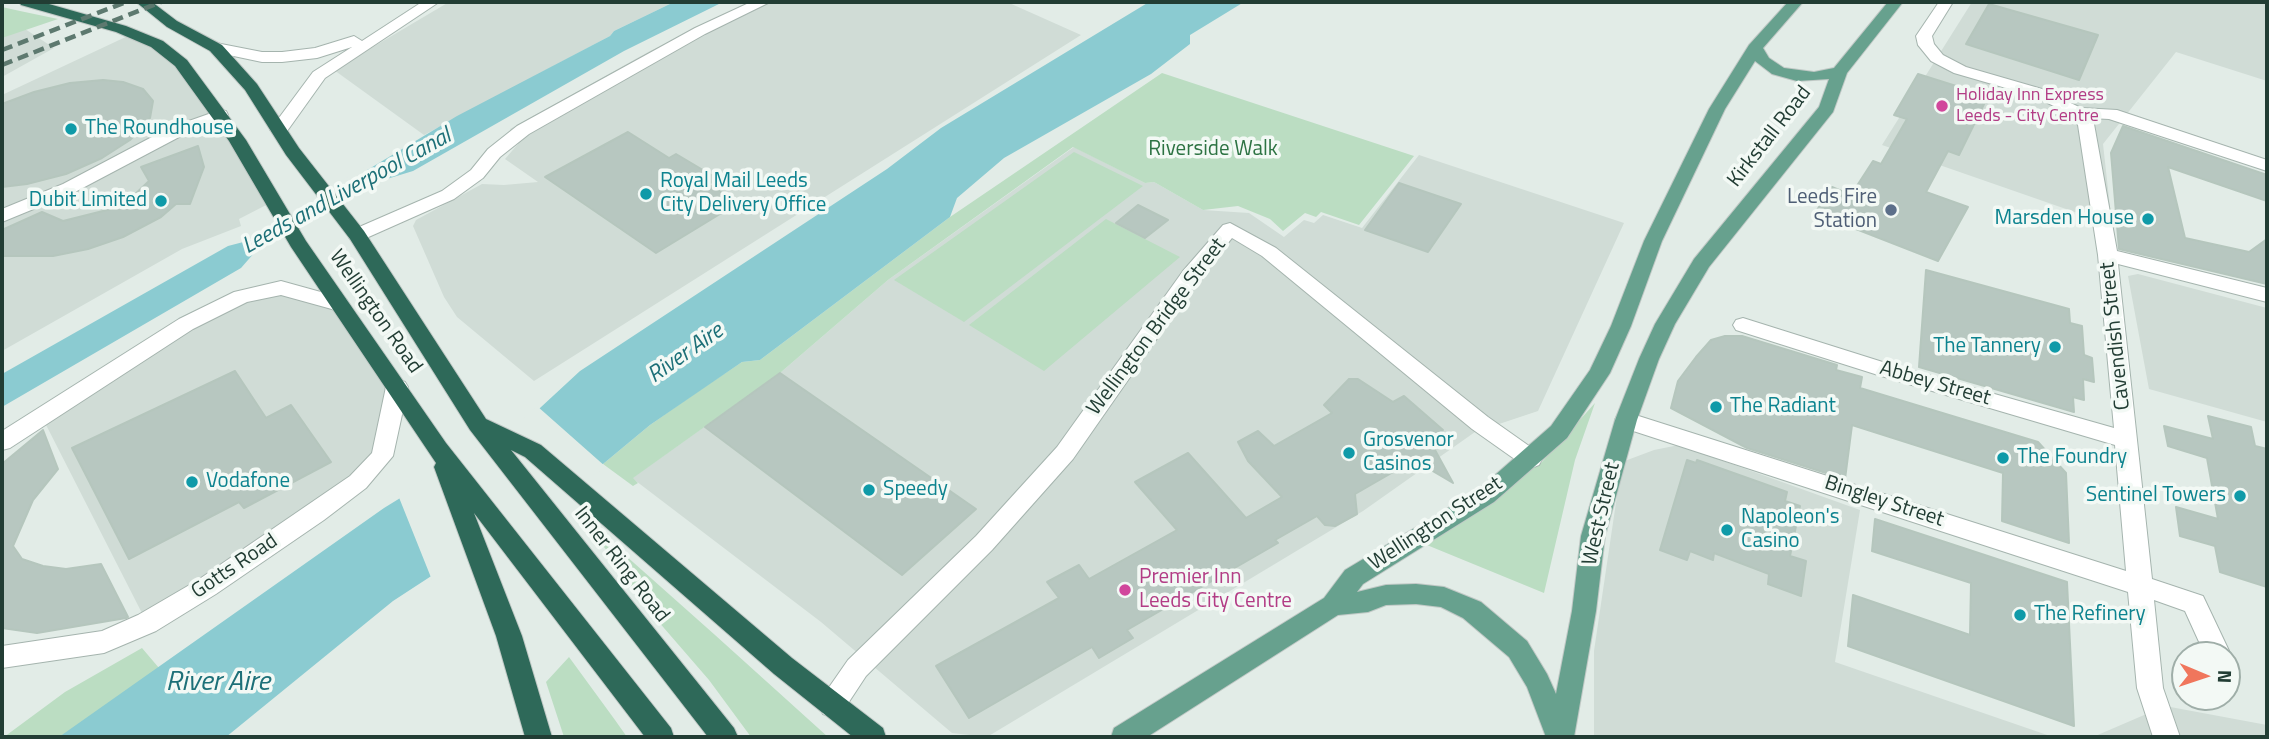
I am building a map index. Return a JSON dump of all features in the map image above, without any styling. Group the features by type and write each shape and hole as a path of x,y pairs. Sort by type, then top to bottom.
{"highway":[{"name":"Wellington Road","path":"26,2 121,29 157,44 181,62 237,140 298,243 438,449"},
{"name":"Wellington Road","path":"143,2 172,24 216,48 251,87 314,181 356,235 478,424"},
{"path":"478,424 533,451 591,503 873,737"},
{"name":"Inner Ring Road","path":"478,424 724,737"},
{"path":"438,449 661,737"},
{"path":"438,449 522,672 538,737"}],"main road":[{"path":"1796,2 1755,48 1763,61 1779,71 1814,77 1839,72"},
{"name":"Kirkstall Road","path":"1678,302 1701,264 1730,225 1827,108 1839,72 1896,2"},
{"name":"Wellington Street","path":"1333,605 1354,577 1486,495 1531,459 1559,432 1599,373 1621,326 1640,269 1660,227 1717,109 1755,48"},
{"name":"West Street","path":"1560,737 1584,611 1593,536 1626,420 1649,359 1678,302"},
{"path":"1124,737 1333,605 1368,601 1386,595 1416,594 1444,597 1472,610 1496,628 1523,656 1538,682 1560,737"}],"street":[{"path":"279,130 303,94 331,65 432,2"},
{"path":"356,235 448,195 477,174 494,153 523,130 700,31 763,2"},
{"path":"1946,2 1924,36 1926,45 1937,58 1960,70 2036,92 2077,113 2111,114 2267,166"},
{"path":"299,56 334,48 405,17"},
{"path":"216,48 262,57 314,57 331,65"},
{"name":"Cavendish Street","path":"2077,113 2087,124 2090,136 2108,255 2150,688 2168,737"},
{"path":"2,216 107,170 175,132 220,115"},
{"name":"Wellington Bridge Street","path":"832,705 857,667 984,543 1065,453 1190,276 1230,229 1269,252 1480,423 1531,459"},
{"path":"2108,255 2267,295"},
{"path":"2,442 186,324 241,297 281,288 339,304"},
{"name":"Abbey Street","path":"1743,325 1885,370 2128,440"},
{"name":"Gotts Road","path":"2,657 104,642 148,623 262,550 358,482 382,456 397,387"},
{"name":"Bingley Street","path":"1626,420 2194,603 2212,641"}],"shaded area":[{"path":"449,2 674,2 614,31 610,36 424,135 334,70"},
{"path":"751,2 1007,2 1081,35 534,381 457,317 444,297 413,226 416,220 482,184 538,182 505,159 518,144 510,129 650,51"},
{"path":"1972,2 2267,2 2267,81 2176,52 2103,144 2112,225 1882,145"},
{"path":"2,26 25,29 54,48 2,77"},
{"path":"132,34 181,63 272,202 239,219 241,226 182,249 2,351 2,95"},
{"path":"1074,147 1145,183 1154,182 1203,210 1249,213 1284,237 1304,220 1314,223 1323,215 1362,228 1419,155 1624,223 1538,411 1475,432 1363,511 987,737 952,733 821,622 632,478 780,373 888,280"},
{"path":"2138,274 2267,308 2267,422 2149,389 2128,276"},
{"path":"260,291 339,304 397,387 382,456 147,623 41,415 186,324"},
{"path":"1679,445 1860,510 1835,662 2053,737 1594,737 1594,651 1622,462 1654,450"},
{"path":"2165,706 2171,707 2171,711 2192,711 2267,725 2267,737 2093,737"}],"green space":[{"path":"2,7 20,11 58,19 2,38"},
{"name":"Riverside Walk","path":"1162,73 1414,156 1359,225 1321,212 1316,217 1305,213 1283,231 1270,219 1238,206 1203,210 1154,182 1145,183 1073,147 888,280 780,373 633,478 638,483 633,486 603,464 650,425 700,390 742,362 760,360 950,217"},
{"path":"1074,152 1143,186 964,322 894,280"},
{"path":"1106,219 1180,257 1044,371 969,325"},
{"path":"1595,403 1575,460 1544,593 1422,543 1541,463"},
{"path":"589,523 828,737 751,737 709,680 651,613 631,586 626,574 586,525"},
{"path":"142,648 159,668 61,737 4,737 65,692"},
{"path":"569,657 627,737 564,737 546,682"}],"water":[{"name":"Leeds and Liverpool Canal","path":"674,2 723,2 624,51 413,171 377,182 255,252 241,268 2,407 2,374 228,246 251,240 457,116 610,36 614,31"},
{"name":"River Aire","path":"1149,2 1244,2 1190,35 1190,44 1151,74 1004,158 957,198 950,217 760,360 742,362 650,425 603,464 393,601 226,737 59,737 384,508 527,420 580,371 887,169 941,128"}],"pier":[{"path":"364,167 378,186 257,254 249,237"},
{"path":"537,406 606,467 432,580 398,495 525,417"}],"building":[{"path":"1989,4 2098,35 2079,80 1966,44"},
{"path":"1918,74 1988,96 1959,155 1948,151 1926,192 1968,207 1938,261 1815,213 1832,187 1851,195 1873,161 1881,164 1907,119 1894,115"},
{"name":"The Roundhouse","path":"103,80 123,82 143,89 153,101 150,118 130,140 102,158 66,174 2,187 2,104 70,83"},
{"name":"Marsden House","path":"2123,126 2267,175 2267,201 2168,167 2185,238 2249,252 2267,239 2267,284 2119,249 2111,153"},
{"name":"Royal Mail Leeds City Delivery Office","path":"628,132 669,158 676,154 718,179 708,184 738,203 656,253 545,177"},
{"name":"Dubit Limited","path":"198,146 204,167 190,204 176,204 161,217 123,237 88,249 53,256 2,256 2,230 42,212 63,221 111,209 130,199 149,181 141,167"},
{"path":"1399,183 1461,204 1428,252 1365,230"},
{"path":"1138,205 1168,220 1145,238 1116,223"},
{"name":"The Tannery","path":"1926,270 2069,309 2070,323 2082,326 2084,355 2092,358 2094,382 2083,379 2084,400 2073,397 2074,412 1919,367"},
{"path":"1725,336 1742,336 1837,365 1836,370 1862,377 1860,388 2038,442 2066,473 2069,543 2002,521 2003,473 1852,425 1845,479 1747,448 1671,408 1678,381 1696,357 1711,340"},
{"name":"Vodafone","path":"235,371 266,418 291,405 331,462 244,508 239,502 129,559 72,448"},
{"name":"Speedy","path":"780,373 976,509 902,575 705,427"},
{"name":"Premier Inn Leeds City Centre","path":"1349,379 1358,379 1393,402 1404,396 1443,430 1429,439 1453,483 1414,460 1355,494 1357,514 1335,526 1325,525 1317,516 1275,540 1278,543 1127,630 1133,638 1099,658 1092,647 969,718 936,666 1059,598 1047,582 1079,565 1089,579 1177,530 1135,482 1188,453 1246,518 1282,497 1248,461 1238,442 1258,431 1274,446 1332,413 1324,405"},
{"name":"Sentinel Towers","path":"2208,416 2251,427 2255,446 2267,449 2267,587 2220,572 2215,546 2180,536 2176,507 2218,519 2207,458 2168,446 2164,426 2213,439"},
{"path":"43,430 58,469 33,500 13,546 22,559 43,566 66,569 101,564 128,617 126,618 37,633 2,628 2,464"},
{"name":"Napoleon's Casino","path":"1687,460 1696,463 1697,460 1787,492 1785,501 1800,506 1790,556 1806,561 1801,596 1768,584 1769,574 1714,553 1713,560 1690,551 1687,560 1660,550"},
{"name":"The Refinery","path":"1875,519 2067,582 2074,726 1848,646 1853,595 1970,635 1971,583 1872,551"}],"railway":[{"path":"2,50 126,2"},
{"path":"2,65 161,2"}],"place":[{"name":"Holiday Inn Express Leeds - City Centre","path":"1942,106"},
{"name":"The Roundhouse","path":"71,129"},
{"name":"Royal Mail Leeds City Delivery Office","path":"646,194"},
{"name":"Dubit Limited","path":"161,201"},
{"name":"Leeds Fire Station","path":"1891,210"},
{"name":"Marsden House","path":"2148,219"},
{"name":"The Tannery","path":"2055,347"},
{"name":"The Radiant","path":"1716,407"},
{"name":"Grosvenor Casinos","path":"1349,453"},
{"name":"The Foundry","path":"2003,458"},
{"name":"Vodafone","path":"192,482"},
{"name":"Speedy","path":"869,490"},
{"name":"Sentinel Towers","path":"2240,496"},
{"name":"Napoleon's Casino","path":"1727,530"},
{"name":"Premier Inn Leeds City Centre","path":"1125,590"},
{"name":"The Refinery","path":"2020,615"}]}
